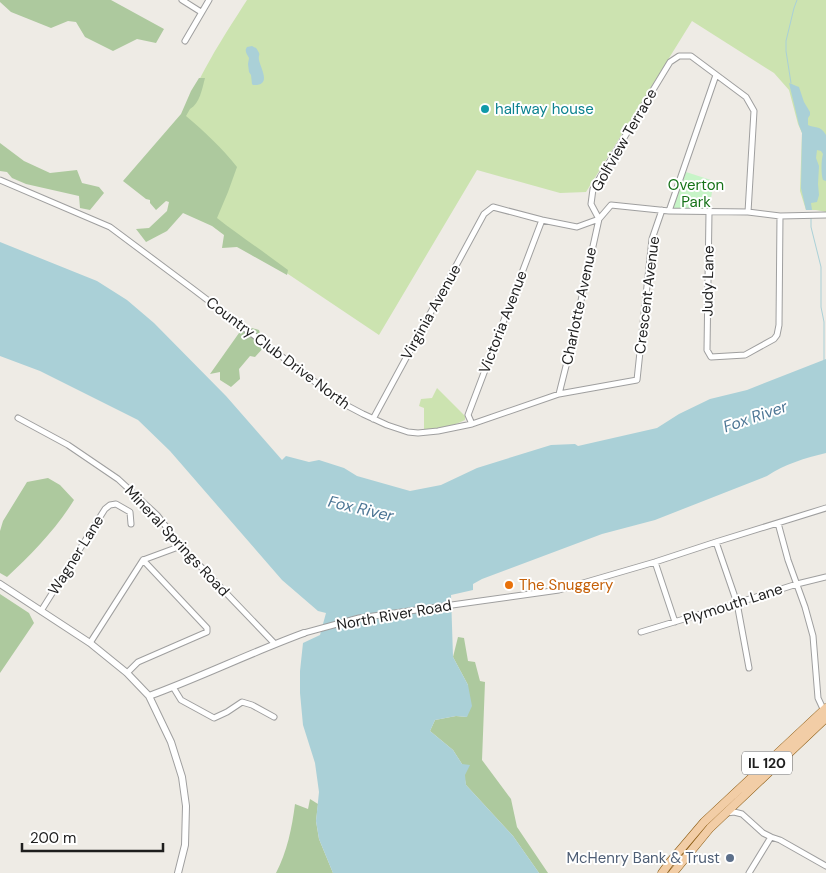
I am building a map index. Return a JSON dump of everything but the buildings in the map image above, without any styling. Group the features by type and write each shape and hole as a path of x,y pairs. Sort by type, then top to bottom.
{"main road":[{"name":"IL 120","path":"673,873 710,828 780,763 825,712"},
{"name":"IL 120","path":"662,873 704,822 825,712"}],"street":[{"path":"182,0 201,12"},
{"path":"185,41 208,0"},
{"name":"Golfview Terrace","path":"599,218 591,204 592,189 670,62 680,56 691,56 716,75"},
{"path":"669,211 716,75 746,98 754,112 748,212"},
{"name":"Country Club Drive North","path":"0,180 110,227 331,395 372,419 396,428 418,433 438,432 472,424 560,394 637,380"},
{"path":"542,220 577,227 599,218 611,205 669,211 748,212 780,216 826,215"},
{"name":"Virginia Avenue","path":"372,419 484,214 493,207 542,220"},
{"name":"Crescent Avenue","path":"637,380 652,239 662,210"},
{"name":"Judy Lane","path":"708,212 706,350 711,357 746,355 774,339 777,335 779,325 780,216"},
{"name":"Charlotte Avenue","path":"560,394 599,218"},
{"name":"Victoria Avenue","path":"472,424 468,415 542,220"},
{"name":"Mineral Springs Road","path":"18,418 68,445 118,479 157,515 182,546 275,644"},
{"name":"Wagner Lane","path":"41,611 105,509 110,505 116,504 125,508 130,512 131,524"},
{"name":"North River Road","path":"149,696 304,633 359,618 559,590 826,508"},
{"path":"778,523 813,636 818,698 825,712"},
{"path":"716,542 737,604 749,668"},
{"path":"90,643 143,560 182,546"},
{"path":"127,673 138,662 207,632 207,628 143,560"},
{"path":"655,562 675,622"},
{"name":"Plymouth Lane","path":"641,632 797,584 826,577"},
{"path":"0,584 90,643 127,673 149,696 171,742 182,777 186,806 185,835 178,873"},
{"path":"173,687 181,700 214,718 228,712 242,702 252,705 274,717"},
{"path":"739,800 742,814"},
{"path":"725,814 734,812 742,814 763,833 780,840 826,866"},
{"path":"749,873 771,837"}],"green space":[{"path":"0,0 111,0 164,29 156,43 137,39 113,51 85,37 76,22 68,21 51,28 11,12"},
{"path":"247,0 826,0 826,212 806,210 800,191 802,133 789,90 774,73 692,21 586,192 560,193 477,170 379,335 209,221 182,122 202,74"},
{"path":"199,78 205,78 200,95 186,116 213,140 237,167 217,218 288,270 287,275 237,247 222,248 224,235 212,226 183,213 167,231 146,242 136,229 149,228 167,211 169,202 166,201 156,210 150,203 150,200 123,181 181,114"},
{"path":"0,143 24,161 50,173 77,170 82,183 99,187 104,193 90,210 80,208 79,196 26,184 12,178 7,172 0,171"},
{"name":"Overton Park","path":"686,172 714,181 709,209 672,209"},
{"path":"252,328 259,330 264,347 255,357 250,356 239,369 240,379 231,387 220,380 220,372 210,374 239,333"},
{"path":"437,388 465,416 465,420 450,426 424,430 424,408 419,406 421,399 432,398"},
{"path":"48,478 60,485 74,500 43,541 7,577 0,573 0,531 3,521 27,482"},
{"path":"0,594 29,613 34,623 0,673"},
{"path":"458,637 464,638 468,661 475,662 480,681 485,682 482,760 511,799 517,827 548,873 539,873 513,836 466,785 462,764 453,750 430,731 435,720 456,716 467,717 468,685 453,657"},
{"path":"310,799 318,804 316,821 319,839 333,873 276,873 288,840 295,804 308,809"}],"water":[{"path":"252,46 259,53 264,76 264,80 259,85 252,84 249,72 249,58 246,50 247,47"},
{"path":"789,83 799,87 810,112 808,125 820,128 826,135 826,181 823,180 822,175 823,154 817,150 819,195 817,202 811,203 812,210 806,210 801,188 802,133"},
{"name":"Fox River","path":"0,242 97,281 127,300 154,323 226,396 282,460 286,456 309,462 319,460 344,468 357,476 410,491 441,485 477,468 551,445 575,444 578,446 657,428 679,414 710,399 747,390 826,359 826,453 795,462 767,476 655,520 602,534 482,579 473,584 473,590 451,595 453,657 468,685 472,706 467,717 456,716 435,720 430,731 453,750 462,764 470,765 465,775 466,785 513,836 539,873 333,873 319,839 316,821 319,792 315,763 303,725 300,693 303,643 320,635 326,613 318,611 282,580 170,451 138,420 40,371 0,356"}],"waterway":[{"path":"791,83 786,41 797,0"},
{"path":"811,218 811,227 821,267 824,360"}],"place":[{"name":"halfway house","path":"485,109"},
{"name":"The Snuggery","path":"509,585"},
{"name":"McHenry Bank & Trust","path":"730,858"}]}
